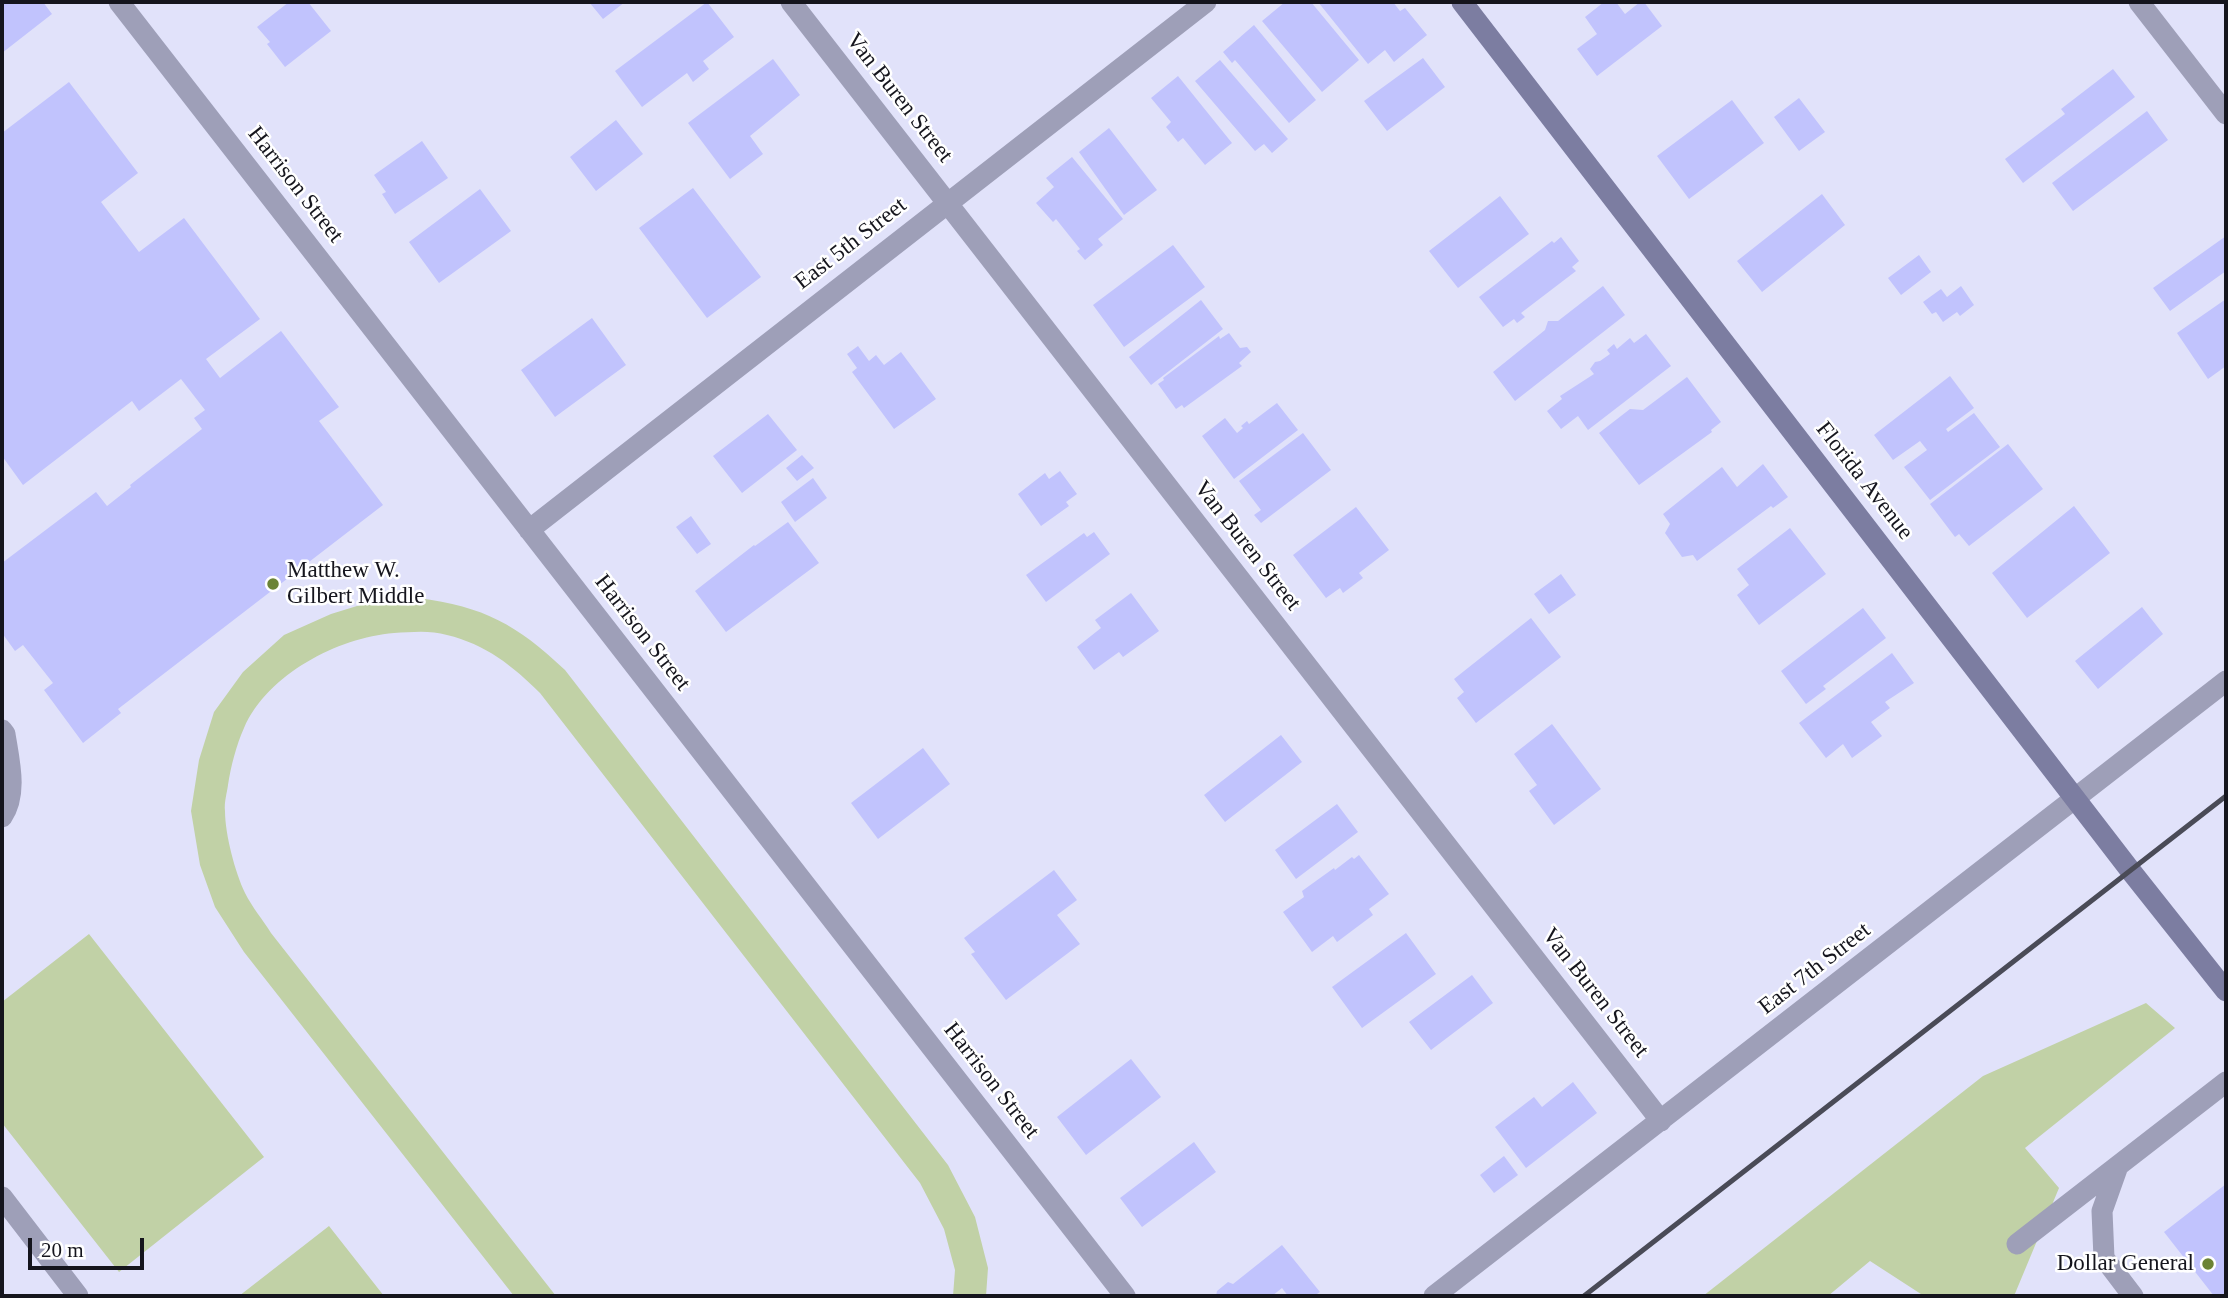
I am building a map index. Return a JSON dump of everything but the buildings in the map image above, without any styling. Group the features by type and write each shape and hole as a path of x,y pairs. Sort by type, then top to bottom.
{"street":[{"name":"Harrison Street","path":"119,2 1125,1296"},
{"name":"Van Buren Street","path":"791,2 1661,1121"},
{"name":"East 5th Street","path":"529,530 1206,2"},
{"name":"Florida Avenue","path":"1462,2 2226,991"},
{"path":"2139,2 2226,114"},
{"name":"East 7th Street","path":"1434,1296 2226,681"},
{"path":"2,730 12,775 6,811 2,817"},
{"path":"2017,1244 2226,1082"},
{"path":"2118,1166 2102,1211 2104,1258 2133,1296"},
{"path":"2,1197 78,1296"}],"green space":[{"path":"418,598 462,607 498,620 515,629 565,670 948,1165 975,1217 988,1268 986,1296 953,1296 955,1270 944,1229 920,1183 540,693 498,657 461,639 428,632 372,636 350,642 307,662 270,691 255,709 241,735 231,771 225,808 229,842 245,893 271,933 556,1296 514,1296 244,952 215,907 200,865 191,811 199,760 214,712 243,672 284,635 331,614 370,602"},
{"path":"89,934 264,1157 119,1272 2,1123 2,1002"},
{"path":"2146,1003 2175,1028 2025,1148 2059,1188 2014,1296 1924,1296 1870,1261 1828,1296 1703,1296 1983,1076"},
{"path":"329,1226 384,1296 239,1296"}],"railway":[{"path":"1584,1296 2226,796"}],"place":[{"name":"Matthew W. Gilbert Middle","path":"273,584"},
{"name":"Dollar General","path":"2208,1264"}]}
